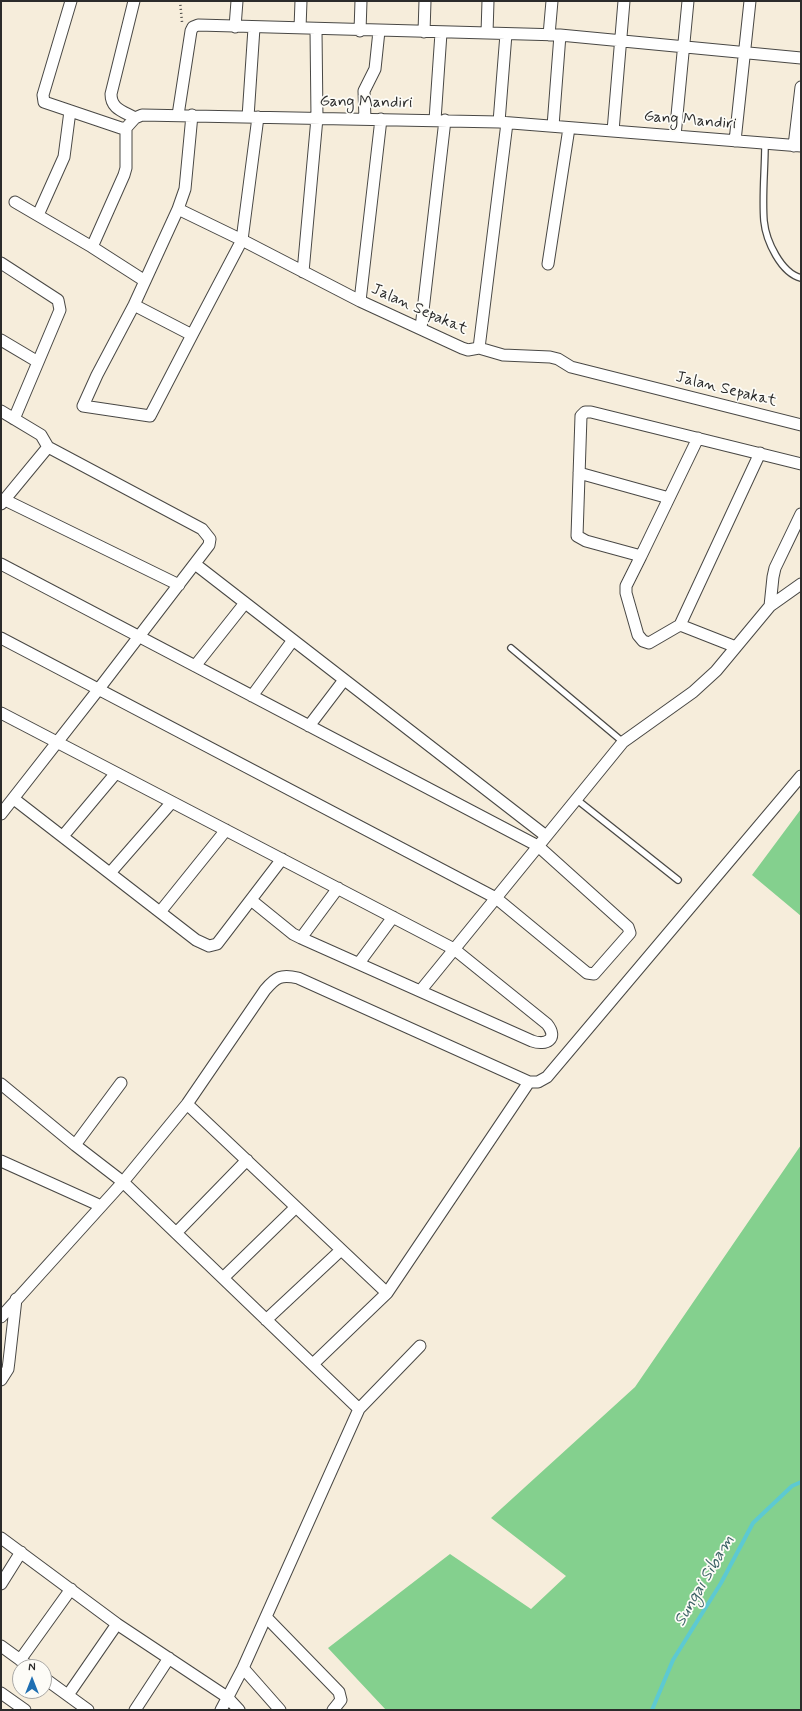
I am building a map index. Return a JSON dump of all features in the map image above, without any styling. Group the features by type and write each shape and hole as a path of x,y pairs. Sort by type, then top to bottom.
{"street":[{"path":"71,1 43,95 44,102 121,128 126,128"},
{"path":"92,247 124,175 126,168 126,128 135,118 114,107 111,102 111,94 134,1"},
{"path":"236,27 237,1"},
{"path":"300,28 301,1"},
{"path":"360,30 361,1"},
{"path":"424,32 425,1"},
{"path":"487,34 488,1"},
{"path":"552,1 554,35 552,126"},
{"path":"613,131 624,1"},
{"path":"675,136 688,1"},
{"path":"735,141 750,1"},
{"path":"178,115 193,27 198,25 254,28 300,28 316,30 554,35 801,58"},
{"path":"192,115 185,189 178,209 134,305 97,375 83,406 150,416 242,240 253,117 254,28"},
{"path":"304,272 317,118 316,30"},
{"path":"364,119 364,91 375,69 379,31"},
{"path":"421,328 440,120 441,33"},
{"path":"479,348 503,122 506,34"},
{"path":"798,146 801,87"},
{"path":"38,215 64,157 70,111"},
{"name":"Gang Mandiri","path":"135,118 142,115 192,115 503,122 798,146"},
{"path":"360,301 381,119"},
{"path":"548,264 569,128"},
{"path":"15,202 92,247 145,281"},
{"name":"Jalan Sepakat","path":"178,209 242,240 360,301 462,348 468,350 479,348 503,355 550,357 558,359 571,367 801,425"},
{"path":"1,263 58,300 60,304 60,310 14,419"},
{"path":"134,305 192,335"},
{"path":"1,340 38,362"},
{"path":"1,411 41,435 48,447 202,529 210,539 209,545 140,637 1,814"},
{"path":"641,556 586,541 577,536 581,416 585,412 592,412 801,464"},
{"path":"698,438 626,586 626,593 638,635 643,641 649,643 680,625 760,454"},
{"path":"48,447 3,502 179,585"},
{"path":"579,473 669,498"},
{"path":"770,606 775,568 801,514"},
{"path":"1,564 538,846 628,927 630,934 594,974 587,973 496,898 1,638"},
{"path":"195,564 546,836"},
{"path":"421,990 623,742 693,692 716,671 770,606 801,584"},
{"path":"195,666 245,603"},
{"path":"680,625 736,647"},
{"path":"252,696 293,640"},
{"path":"309,726 344,680"},
{"path":"1,714 454,949 547,1024 551,1029 551,1038 548,1041 539,1044 421,990 301,938 293,934 251,900"},
{"path":"63,836 116,773"},
{"path":"1,1317 123,1182 187,1104 265,990 275,979 287,975 298,978 529,1082 538,1082 547,1077 801,776"},
{"path":"14,799 196,940 209,946 217,944 282,859"},
{"path":"110,873 172,802"},
{"path":"160,912 226,830"},
{"path":"301,938 338,888"},
{"path":"358,963 393,917"},
{"path":"313,1364 387,1293 529,1082"},
{"path":"75,1145 121,1083"},
{"path":"1,1084 75,1145 123,1182 359,1409"},
{"path":"187,1104 387,1293"},
{"path":"176,1233 247,1160"},
{"path":"1,1161 101,1206"},
{"path":"223,1278 296,1207"},
{"path":"266,1320 341,1250"},
{"path":"1,1380 8,1369 16,1299"},
{"path":"221,1710 243,1668 359,1409 420,1346"},
{"path":"1,1538 117,1624 227,1698 239,1710"},
{"path":"1,1584 21,1552"},
{"path":"21,1659 71,1589"},
{"path":"266,1617 339,1692 341,1700 333,1710"},
{"path":"68,1695 117,1624"},
{"path":"1,1646 19,1659"},
{"path":"135,1710 169,1658"},
{"path":"243,1668 280,1710"},
{"path":"52,1684 88,1710"},
{"path":"1,1693 25,1710"}],"lane":[{"path":"766,144 764,222 772,249 783,266 796,277 801,278"},
{"path":"511,648 623,742"},
{"path":"576,799 678,880"}],"path":[{"path":"180,1 181,21 193,27"}],"green space":[{"path":"801,809 801,916 752,875"},
{"path":"801,1145 801,1710 386,1710 328,1648 450,1554 531,1609 566,1576 491,1518 635,1387"}],"waterway":[{"name":"Sungai Sibam","path":"652,1710 673,1660 721,1583 753,1523 792,1486 801,1482"}]}
